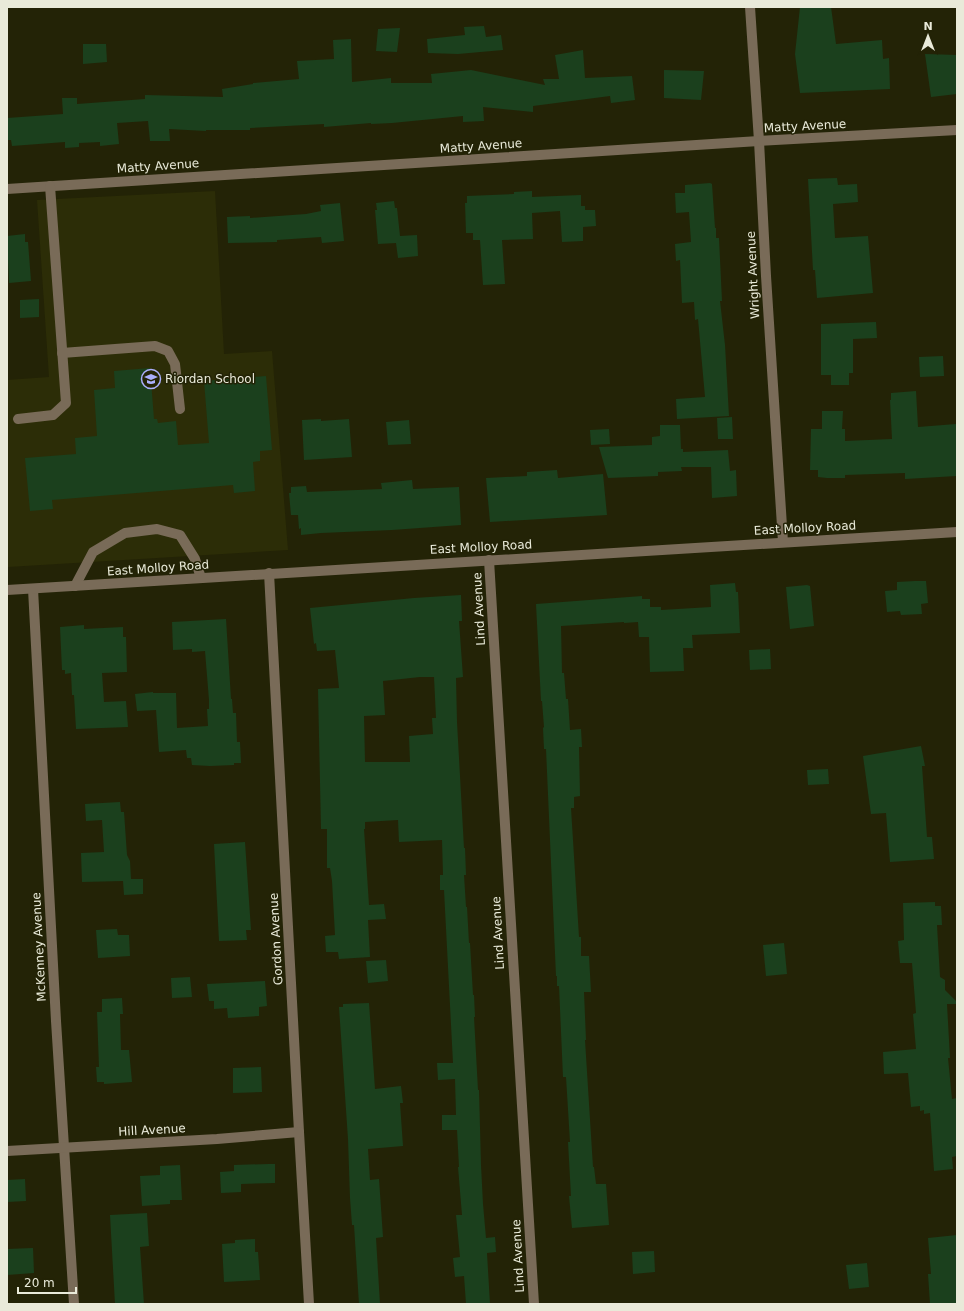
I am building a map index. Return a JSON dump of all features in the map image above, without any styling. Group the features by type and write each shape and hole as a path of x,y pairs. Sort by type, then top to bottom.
{"street":[{"name":"Wright Avenue","path":"750,7 784,542"},
{"name":"Matty Avenue","path":"7,189 759,141 957,130"},
{"path":"18,419 53,415 66,403 50,186"},
{"path":"62,353 155,346 168,351 175,364 180,409"},
{"path":"75,586 93,552 125,533 157,529 180,535 195,559 200,578"},
{"name":"East Molloy Road","path":"7,590 957,532"},
{"name":"Lind Avenue","path":"489,560 534,1304"},
{"name":"Gordon Avenue","path":"269,573 309,1304"},
{"name":"McKenney Avenue","path":"32,589 56,1021 74,1304"},
{"name":"Hill Avenue","path":"7,1151 216,1140 299,1132"}],"shaded area":[{"name":"Riordan School","path":"215,191 224,354 272,351 288,550 8,567 7,380 49,377 37,200"}],"building":[{"path":"800,7 831,7 836,44 882,40 883,59 889,58 890,89 800,93 795,54"},
{"path":"484,26 486,37 501,35 503,50 458,54 428,53 427,39 465,35 464,27"},
{"path":"400,28 397,52 376,51 378,29"},
{"path":"351,39 352,82 391,78 391,83 432,83 431,74 471,70 545,85 543,79 559,79 555,55 583,50 585,78 632,76 635,100 611,103 610,96 533,106 533,112 483,107 484,121 463,122 463,116 392,123 371,123 324,127 324,124 250,128 250,130 206,131 169,129 170,141 150,141 148,121 117,123 119,144 100,146 100,142 79,143 79,147 65,148 65,142 12,146 11,140 7,140 7,118 63,114 62,98 77,98 77,104 145,99 145,95 223,97 222,89 253,83 299,79 297,61 334,59 333,40"},
{"path":"83,44 106,44 107,62 83,64"},
{"path":"925,54 957,55 957,94 931,97"},
{"path":"664,70 704,71 701,100 664,98"},
{"path":"837,178 838,185 857,184 858,202 833,204 835,238 868,236 873,293 817,298 815,270 813,270 808,179"},
{"path":"712,184 716,238 719,238 722,301 720,301 725,345 729,416 677,419 676,399 705,397 698,319 695,320 694,302 682,303 680,260 676,261 675,244 691,242 689,212 676,213 675,193 685,193 685,185"},
{"path":"532,191 532,197 581,195 581,206 585,206 585,210 595,210 596,226 583,227 583,241 562,242 560,211 532,213 533,239 502,240 505,284 483,285 480,240 473,240 473,233 466,233 465,203 467,203 467,196 514,194 514,192"},
{"path":"394,201 395,208 397,208 400,236 417,235 418,256 398,258 396,243 378,244 375,210 377,210 376,203"},
{"path":"340,203 344,241 322,243 321,237 277,240 277,242 228,243 227,217 250,216 250,218 306,214 321,211 320,205"},
{"path":"25,234 25,242 28,242 31,281 9,283 7,236"},
{"path":"39,299 39,317 20,318 20,300"},
{"path":"876,322 877,338 853,339 853,373 849,373 849,385 831,385 831,375 821,375 821,324"},
{"path":"943,356 944,376 920,377 919,357"},
{"path":"150,368 154,419 157,419 158,423 176,421 178,445 209,443 204,381 266,376 272,450 260,451 260,461 253,462 255,491 234,493 233,485 52,500 53,509 30,511 25,458 76,454 75,438 97,436 94,390 115,388 114,371"},
{"path":"916,391 918,427 956,424 957,476 905,479 905,473 845,475 845,478 827,478 818,477 818,470 810,470 811,429 822,429 822,411 843,411 842,429 845,429 845,441 892,439 891,393"},
{"path":"732,417 733,439 718,439 717,418"},
{"path":"321,419 321,421 349,419 352,457 304,460 302,420"},
{"path":"409,420 411,444 388,445 386,422"},
{"path":"660,425 680,425 681,449 683,449 683,452 728,450 730,471 736,470 737,496 712,498 711,467 681,467 682,471 658,472 658,476 608,478 599,447 652,445 652,437 660,436"},
{"path":"609,429 610,444 591,445 590,430"},
{"path":"557,470 558,478 603,474 607,515 490,522 486,478 527,476 527,472"},
{"path":"412,480 413,489 459,487 461,525 301,535 298,515 291,515 289,493 291,493 291,487 306,486 307,492 382,489 381,483"},
{"path":"926,581 928,603 921,604 922,614 901,615 900,611 887,612 885,591 897,590 897,582"},
{"path":"735,583 736,592 738,592 740,633 692,635 693,648 683,648 684,671 650,672 649,637 639,637 638,622 561,626 562,673 564,673 566,699 568,699 570,730 581,729 582,747 579,747 580,796 574,797 574,808 571,808 579,937 581,937 581,956 589,956 591,992 584,992 585,1040 593,1167 596,1184 606,1184 609,1225 572,1228 569,1196 571,1196 568,1142 570,1142 566,1077 563,1077 559,986 557,986 556,976 546,749 544,749 544,727 541,701 536,604 642,596 642,599 650,599 650,607 661,607 661,610 711,607 710,585"},
{"path":"810,586 814,626 790,629 786,587"},
{"path":"461,595 462,621 459,621 463,677 456,678 457,722 465,848 466,875 464,875 474,995 483,1204 486,1238 495,1237 496,1252 487,1253 490,1304 466,1304 464,1276 455,1277 453,1258 460,1257 456,1215 462,1215 457,1130 442,1130 442,1115 456,1115 455,1079 438,1080 437,1063 453,1063 444,890 440,890 440,875 443,875 442,840 399,842 398,820 365,822 364,829 369,905 384,904 386,919 368,920 370,957 339,959 338,952 326,952 325,936 335,935 332,881 330,868 327,868 327,829 321,829 318,689 339,688 335,650 317,651 316,643 314,644 310,608","holes":["434,677 436,718 432,718 433,734 409,736 410,762 365,762 364,716 385,715 383,681"]},
{"path":"226,619 231,699 233,713 236,713 237,742 240,742 241,763 234,763 234,765 210,766 192,765 191,758 187,758 186,750 159,752 156,710 137,711 135,694 153,692 176,693 177,728 208,726 207,709 209,709 209,700 205,651 192,652 192,649 173,650 172,622"},
{"path":"84,625 84,629 123,627 123,637 126,637 127,672 102,673 104,702 126,701 128,727 76,729 71,673 65,674 65,670 62,670 60,627"},
{"path":"770,649 771,669 750,670 749,650"},
{"path":"921,746 925,766 922,766 927,837 932,837 934,859 890,862 886,813 871,814 863,756"},
{"path":"828,769 829,784 808,785 807,770"},
{"path":"120,802 121,812 124,812 127,855 130,861 131,879 143,879 143,894 124,895 123,881 82,882 81,853 104,852 102,820 86,821 85,804"},
{"path":"245,842 251,930 246,930 247,940 219,941 214,844"},
{"path":"935,902 935,906 941,906 942,925 937,925 940,977 945,980 945,990 957,1002 957,1004 947,1004 950,1058 948,1058 952,1099 957,1098 957,1156 952,1157 953,1169 934,1171 930,1113 924,1114 924,1110 920,1111 920,1106 911,1107 908,1073 884,1074 883,1052 916,1049 913,1014 916,1013 912,963 900,963 898,941 904,940 903,903"},
{"path":"117,929 118,935 129,935 130,956 98,958 96,930"},
{"path":"784,943 787,974 766,976 763,945"},
{"path":"386,960 388,981 368,983 366,961"},
{"path":"190,977 192,997 172,998 171,978"},
{"path":"265,981 267,1006 259,1007 259,1016 228,1018 227,1008 214,1009 214,1001 209,1001 207,984"},
{"path":"122,998 123,1014 120,1014 121,1050 129,1050 132,1082 104,1084 104,1082 97,1082 96,1067 99,1067 97,1012 102,1012 102,999"},
{"path":"369,1003 375,1089 401,1086 403,1103 400,1103 403,1146 368,1149 370,1180 379,1179 383,1237 376,1238 380,1304 359,1304 354,1225 352,1225 350,1198 348,1139 339,1007 343,1007 343,1004"},
{"path":"261,1067 262,1092 233,1093 233,1068"},
{"path":"275,1164 275,1183 241,1184 241,1192 221,1193 220,1172 234,1171 234,1165"},
{"path":"180,1165 182,1200 170,1200 170,1204 142,1206 140,1176 160,1175 160,1166"},
{"path":"25,1179 26,1201 7,1202 7,1180"},
{"path":"147,1213 149,1246 140,1247 144,1304 115,1304 110,1215"},
{"path":"957,1235 956,1304 930,1304 928,1274 931,1274 928,1238"},
{"path":"255,1239 255,1252 258,1252 260,1280 224,1282 222,1244 235,1243 235,1240"},
{"path":"33,1248 34,1273 7,1275 7,1249"},
{"path":"654,1251 655,1272 633,1274 632,1252"},
{"path":"867,1263 869,1287 849,1289 846,1265"}],"place":[{"name":"Riordan School","path":"151,379"}]}
